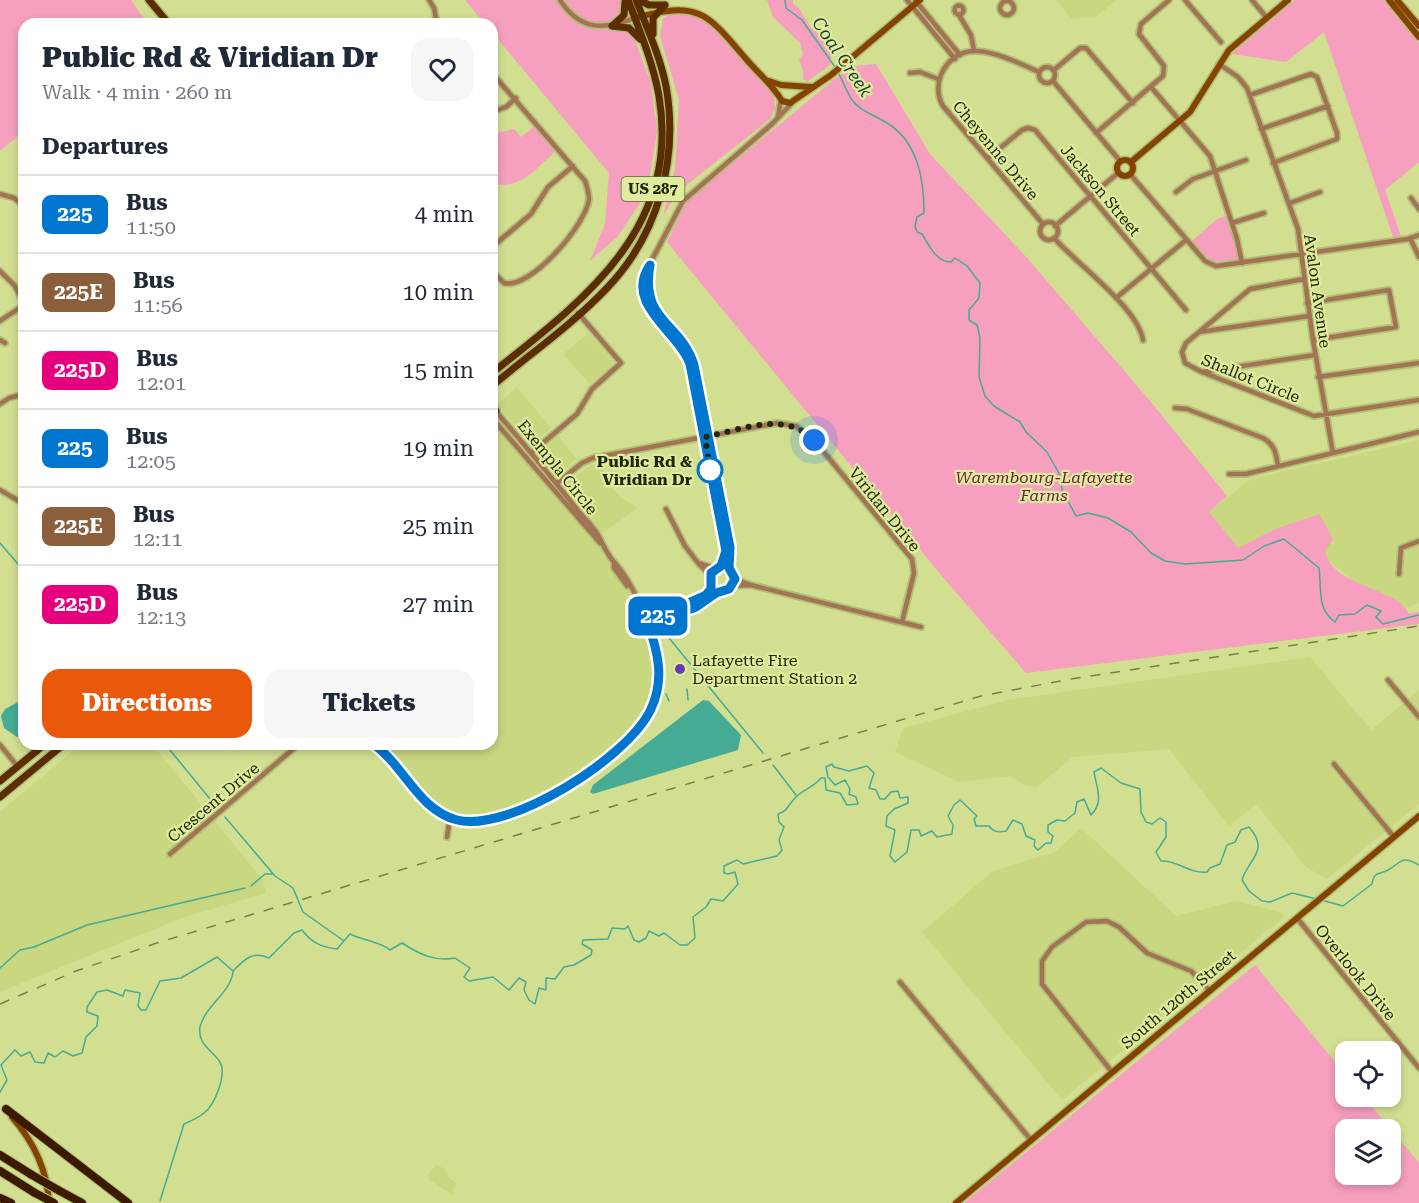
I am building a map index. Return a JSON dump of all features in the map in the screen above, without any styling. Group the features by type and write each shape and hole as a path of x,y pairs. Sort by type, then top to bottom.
{"highway":[{"path":"3,1107 128,1203"},
{"path":"0,1155 82,1203"},
{"path":"0,1171 51,1203"},
{"path":"0,1198 11,1203"}],"main road":[{"path":"149,0 164,18"},
{"path":"612,26 626,12 626,0"},
{"name":"US 287","path":"498,381 607,288 634,254 660,198 669,159 670,132 666,86 658,57 638,16 626,0"},
{"path":"638,0 649,5 687,5 704,12 780,97 795,100 845,64 916,2"},
{"name":"US 287","path":"498,368 592,288 625,252 639,226 656,180 662,138 658,94 638,16 638,0"},
{"path":"1131,162 1195,106 1229,50 1288,0"},
{"path":"1389,0 1419,37"},
{"path":"1397,0 1419,26"},
{"path":"638,16 665,5"},
{"path":"658,57 651,26 653,18 665,5"},
{"path":"612,26 629,28 645,46"},
{"path":"757,72 772,82 784,86 789,84 796,87 813,87"},
{"path":"780,97 784,86"},
{"path":"795,100 796,87"},
{"path":"1125,159 1131,162 1133,167 1130,174 1124,176 1118,172 1117,165 1120,161 1125,159"},
{"path":"0,781 38,750"},
{"path":"0,797 57,750"},
{"path":"18,767 26,776"},
{"name":"South 120th Street","path":"956,1203 1419,816"},
{"path":"3,1107 27,1135 38,1156 51,1203"}],"street":[{"path":"429,0 436,18"},
{"path":"560,0 567,11 580,20 603,27 638,16"},
{"path":"907,0 916,2 960,55"},
{"path":"1096,133 1163,76 1164,66 1139,34 1139,30 1141,24 1169,0"},
{"path":"1185,0 1221,42"},
{"path":"1252,0 1267,18"},
{"path":"916,2 955,59"},
{"path":"959,15 971,35 974,50"},
{"path":"1054,70 1084,47 1133,103"},
{"path":"910,73 920,72 938,78 944,69 960,55 974,50 1040,72"},
{"name":"Avalon Avenue","path":"1219,64 1242,80 1250,95 1273,163 1290,203 1302,254 1318,377 1333,453"},
{"path":"1040,72 1047,67 1054,70"},
{"path":"1053,81 1056,77 1054,70"},
{"path":"1040,72 1042,81 1053,81"},
{"path":"1250,95 1311,74 1317,77 1328,106 1337,139 1273,163"},
{"name":"Cheyenne Drive","path":"938,78 936,91 943,106 1043,224"},
{"path":"498,80 585,181 589,199 569,239 520,282 504,283 498,278"},
{"path":"1053,81 1120,161"},
{"path":"1151,87 1210,156 1232,223 1242,263"},
{"path":"778,117 780,97"},
{"path":"498,110 516,99"},
{"path":"795,100 683,201 644,279 645,300 653,315 687,357 730,547 729,568 735,579 751,585 921,627"},
{"path":"1261,129 1328,106"},
{"name":"Jackson Street","path":"988,158 1022,130 1028,128 1035,130 1186,310"},
{"path":"1176,192 1193,179 1246,160"},
{"path":"498,242 531,214 548,187 573,166"},
{"path":"1055,226 1118,172"},
{"path":"1130,174 1205,261 1216,266 1419,235"},
{"path":"1290,203 1320,192"},
{"path":"0,194 18,201"},
{"path":"1411,198 1419,208"},
{"path":"1232,223 1264,213"},
{"path":"1054,238 1057,231 1055,226 1049,222 1043,224 1040,231 1043,238 1054,238 1116,298 1141,329 1143,340"},
{"path":"1410,238 1419,257"},
{"path":"1116,298 1186,240"},
{"path":"0,271 18,292"},
{"name":"Shallot Circle","path":"1304,279 1250,289 1186,343 1182,352 1189,366 1202,372 1314,416 1326,416"},
{"path":"1307,303 1389,290 1396,327 1313,340"},
{"path":"0,321 18,308"},
{"path":"531,453 577,414 592,389 621,363 578,313"},
{"path":"1197,333 1309,316"},
{"path":"1202,372 1315,355"},
{"path":"1318,377 1419,363"},
{"path":"0,404 18,396"},
{"path":"1326,416 1419,400"},
{"path":"1175,408 1187,409 1263,438 1271,443 1275,450 1278,466"},
{"name":"Exempla Circle","path":"498,416 557,483 598,535 603,545"},
{"name":"Exempla Circle","path":"379,750 432,807 450,817 475,821 527,806 582,778 625,746 644,722 658,687 658,653 648,623 632,591 619,576 614,562 603,545 498,416"},
{"name":"Viridan Drive","path":"557,483 590,459 786,423 805,431 912,560 914,570 902,622"},
{"path":"1229,474 1246,474 1419,432"},
{"path":"648,623 700,599 709,591 711,575 726,551 706,437"},
{"path":"0,490 18,500"},
{"path":"666,509 685,546 711,575"},
{"path":"1399,574 1401,548 1419,541"},
{"path":"698,563 729,568"},
{"path":"732,586 735,579"},
{"path":"711,584 721,591"},
{"path":"648,623 696,607 732,586 751,585"},
{"path":"1388,680 1419,717"},
{"path":"0,745 18,767"},
{"name":"Crescent Drive","path":"170,854 292,750"},
{"path":"1334,764 1394,837"},
{"path":"447,837 450,817"},
{"name":"Overlook Drive","path":"1297,918 1419,1068"},
{"path":"1112,1072 1040,980 1042,961 1052,947 1086,922 1107,921 1119,927 1147,953 1191,971 1209,990"},
{"path":"900,982 1031,1140"}],"shaded area":[{"path":"1056,0 1116,0 1097,16 1072,19"},
{"path":"589,333 615,363 590,384 563,354"},
{"path":"517,387 551,428 531,445 498,403"},
{"path":"498,425 603,545 647,621 655,640 659,679 644,722 616,754 548,797 493,817 464,821 438,811 379,750 498,750"},
{"path":"558,436 577,459 559,475 538,453"},
{"path":"1419,440 1419,603 1407,608 1386,595 1355,583 1327,559 1325,551 1273,530 1238,548 1208,512 1251,479"},
{"path":"601,462 610,486 622,498 638,508 603,533 567,487 567,483 589,466"},
{"path":"1310,657 1371,730 1419,690 1419,804 1327,879 1306,867 1256,804 1229,826 1169,749 1073,757 1037,787 1026,786 1010,776 959,782 895,752 903,728 1008,700"},
{"path":"74,750 157,750 263,880 266,893 184,917 0,992 0,812"},
{"path":"1081,828 1176,916 1236,901 1284,913 1283,918 1062,1100 922,932 993,871 1055,852"},
{"path":"437,1165 445,1169 447,1176 456,1183 452,1194 429,1180 428,1174"}],"green space":[{"path":"0,0 131,0 144,18 18,18 18,136 0,151"},
{"path":"465,0 620,0 651,83 657,132 647,193 618,236 590,261 605,224 609,173 498,39 498,18 480,18"},
{"path":"767,0 793,0 793,4 798,7 812,29 831,43 831,64 807,82 803,79 799,60 803,54 800,43 773,17"},
{"path":"1295,0 1383,0 1419,44 1419,162 1385,190 1401,236 1393,237 1324,32 1286,62 1232,54"},
{"path":"683,9 707,21 774,96 775,108 770,119 679,191 663,216 675,169 679,100 660,36 663,18"},
{"name":"Warembourg-Lafayette Farms","path":"876,64 930,154 1028,259 1151,402 1227,496 1209,512 1238,548 1273,530 1319,514 1333,539 1325,551 1330,563 1352,580 1403,605 1409,614 1419,612 1419,624 1026,673 940,574 667,242 688,200 837,77 854,66"},
{"path":"535,126 556,151 520,181 498,185 498,133 514,129 521,137"},
{"path":"1228,215 1240,260 1212,261 1191,242 1217,219"},
{"path":"1255,965 1335,1062 1335,1107 1372,1107 1382,1119 1335,1119 1335,1185 1401,1185 1401,1141 1419,1163 1419,1203 964,1203"}],"water":[{"path":"703,700 709,701 741,735 738,750 593,794 590,792 593,785"},
{"path":"18,702 18,737 4,728 1,716 5,709"}],"waterway":[{"name":"Coal Creek","path":"785,0 786,8 802,20 835,67"},
{"name":"Coal Creek","path":"837,71 856,104 897,131 912,151 917,162 924,200 924,213 917,217 915,226 917,232 922,234 937,256 951,262 955,258 967,266 980,283 979,298 969,310 969,320 977,325 980,338 979,377 985,396 994,406 1020,422 1026,432 1047,452 1060,475 1062,490 1076,516 1088,513 1108,518 1131,532 1151,553 1165,561 1185,564 1243,560 1264,546 1284,539 1319,568 1322,604 1329,617 1335,622 1339,615 1355,614 1367,605 1381,611 1376,617 1383,624 1419,615"},
{"path":"0,543 18,564"},
{"path":"665,633 763,753"},
{"path":"687,689 688,700"},
{"path":"666,694 669,701"},
{"path":"170,750 215,805"},
{"path":"0,1092 7,1080 1,1065 15,1050 21,1056 30,1052 35,1062 44,1063 48,1053 55,1057 63,1051 73,1056 82,1053 86,1037 97,1026 98,1016 87,1012 87,1007 97,992 107,990 123,996 125,990 140,993 138,1006 141,1010 146,1010 160,981 181,978 217,957 233,971 249,957 258,955 269,958 294,933 302,930 313,941 331,948 337,949 350,934 390,950 402,943 427,956 441,959 455,958 470,968 464,977 469,981 493,977 509,990 519,978 526,982 524,990 529,1000 535,1004 539,988 546,990 546,978 555,979 564,967 574,965 591,955 592,950 582,944 583,940 608,939 612,928 625,929 628,926 634,940 639,942 646,938 649,931 659,936 664,933 680,945 687,945 695,938 693,917 706,907 711,899 723,901 738,884 735,872 724,873 724,866 737,860 743,864 777,856 782,850 779,840 784,827 779,822 778,814 786,809 798,795 821,778 825,778 826,790 840,793 847,805 858,804 856,797 849,794 850,789 845,780 835,785 828,777 826,767 832,764 834,767 849,771 867,766 874,773 869,788 876,790 880,799 885,799 891,792 898,791 900,798 908,797 908,803 894,809 887,816 886,826 895,830 890,856 895,862 907,852 911,830 919,830 921,836 932,831 937,837 952,834 953,825 948,816 960,800 977,816 974,819 976,826 989,826 994,831 1001,832 1006,831 1013,820 1022,824 1026,836 1035,840 1034,846 1038,850 1046,843 1051,843 1053,836 1048,832 1048,825 1057,820 1065,821 1075,813 1077,802 1084,799 1091,815 1095,810 1098,795 1094,772 1101,768 1121,783 1140,789 1141,812 1146,822 1152,824 1160,818 1166,822 1166,837 1156,852 1161,861 1195,871 1207,872 1210,868 1220,864 1227,845 1235,842 1241,830 1249,827 1258,842 1256,854 1242,880 1249,891 1262,901 1270,902 1292,893 1317,899"},
{"path":"773,765 796,795"},
{"path":"225,817 275,876 293,888 303,912 344,941"},
{"path":"1321,900 1343,906 1372,884 1377,874 1399,862 1409,860 1419,865"},
{"path":"251,886 265,874 273,874"},
{"path":"0,968 20,950 34,947 87,925 245,888"},
{"path":"160,1201 184,1124 208,1109 219,1089 222,1067 203,1043 200,1027 207,1012 227,987 233,972"}],"railway":[{"path":"0,1004 76,971 160,942 981,696 1071,679 1419,626"}],"bus line":[{"name":"225","path":"381,750 432,807 455,820 484,820 527,806 570,785 592,771 625,746 652,708 660,672 655,640 647,621 706,595 711,589 711,573 721,566 726,551 690,364 682,349 651,311 644,294 644,279 650,265 647,286 651,304 690,353 694,365 730,547 729,568 735,579 729,589 716,593 704,603 658,621"}],"place":[{"name":"Public Rd & Viridian Dr","path":"710,470"},
{"name":"Lafayette Fire Department Station 2","path":"680,669"}],"route":[{"path":"710,470 711,474 705,437 786,423 805,431 814,440"}]}
